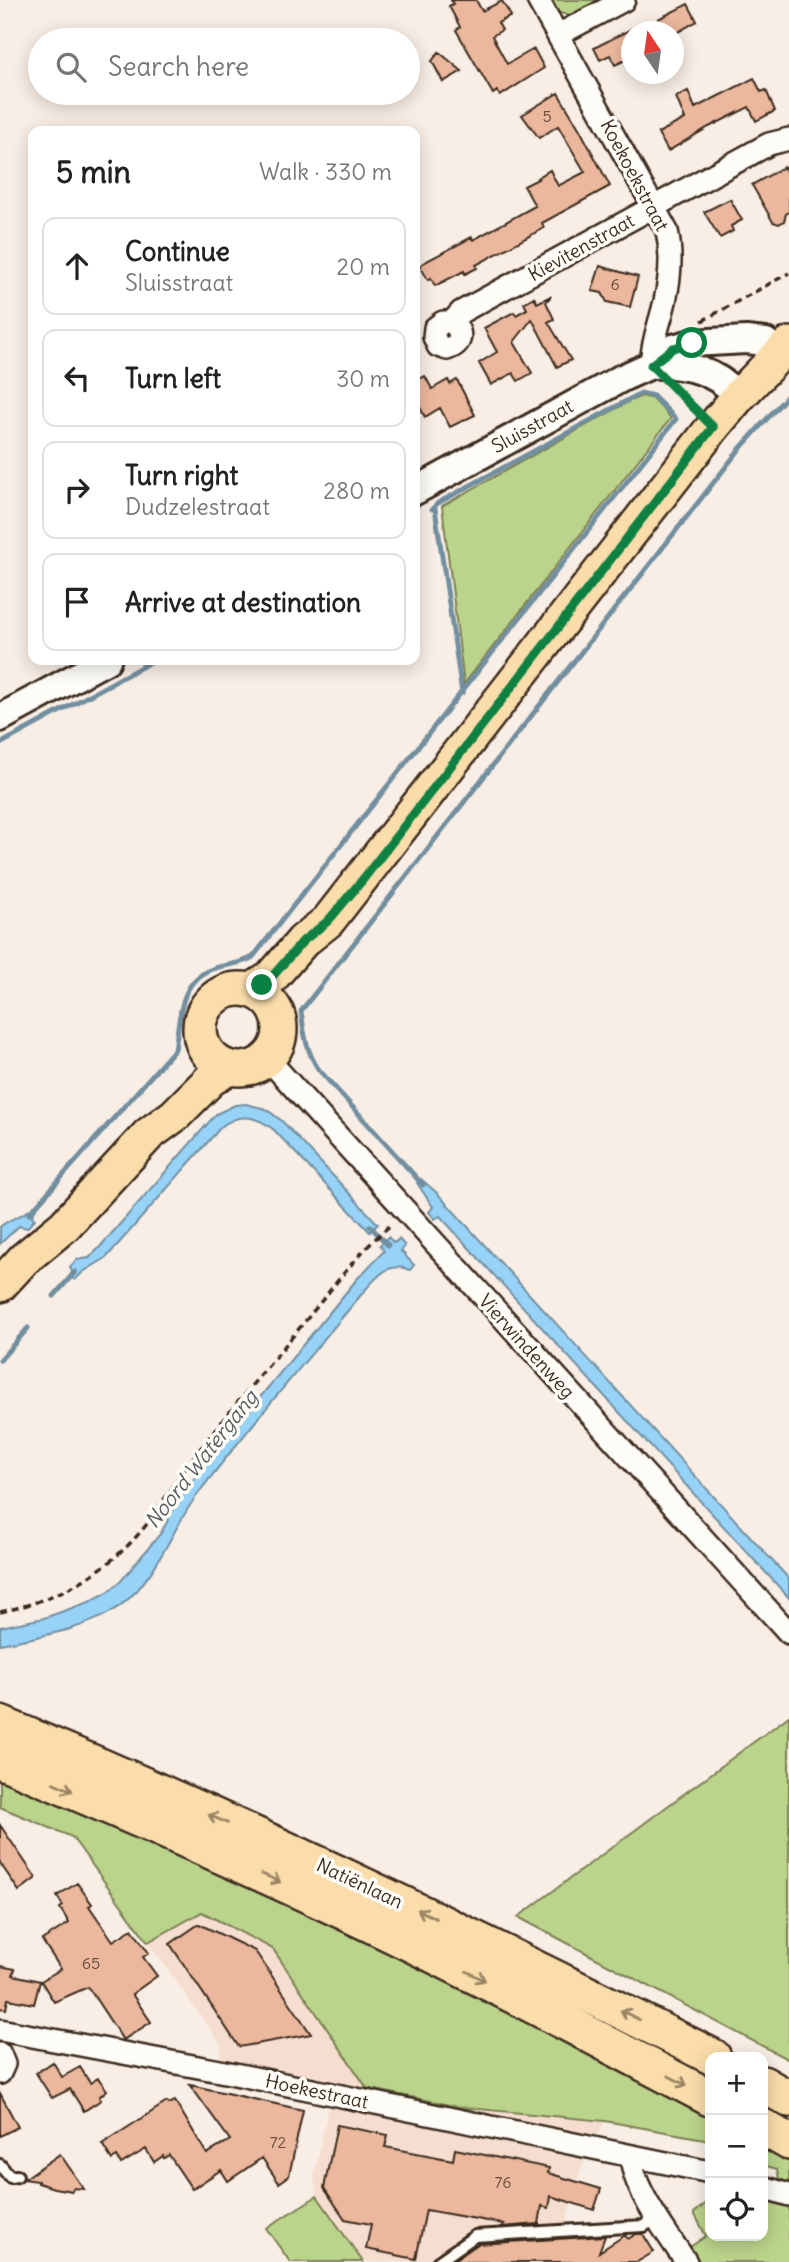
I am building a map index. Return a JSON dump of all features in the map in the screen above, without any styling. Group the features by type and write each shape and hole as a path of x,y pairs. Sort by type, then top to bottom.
{"highway":[{"name":"Natiënlaan","path":"0,1724 392,1897 705,2053"},
{"name":"Natiënlaan","path":"0,1760 262,1874 389,1933 705,2095"},
{"path":"768,2087 789,2099"},
{"path":"768,2130 789,2142"}],"main road":[{"name":"Sluisstraat","path":"739,396 784,349"},
{"path":"263,999 316,951 328,921 739,396"},
{"path":"236,988 263,999 279,1021 275,1047 267,1058 255,1066 240,1069 216,1058 199,1032 201,1017 209,1003 221,993 236,988"},
{"path":"0,1284 24,1259 64,1226 149,1134 176,1115 211,1079 216,1058"},
{"path":"0,1309 35,1270 64,1226"}],"street":[{"name":"Koekoekstraat","path":"538,0 667,231 671,248 666,300 652,344 651,365"},
{"path":"558,35 624,0"},
{"name":"Kievitenstraat","path":"452,322 461,312 769,144 789,139"},
{"name":"Sluisstraat","path":"420,488 622,378 651,365 673,348 692,343 746,340 766,342 784,349"},
{"name":"Sluisstraat","path":"651,365 687,365 705,371 739,396"},
{"path":"0,718 98,665"},
{"name":"Vierwindenweg","path":"267,1058 789,1633"},
{"name":"Hoekestraat","path":"0,2030 212,2070 705,2171"},
{"path":"0,2054 4,2064 0,2073"},
{"path":"632,2156 631,2164 636,2183 686,2262"},
{"path":"768,2189 789,2195"}],"lane":[{"path":"0,2165 10,2177 18,2176"},
{"path":"438,2262 475,2236 644,2226 658,2217"}],"path":[{"path":"693,326 789,273"},
{"path":"651,365 713,427"},
{"path":"0,1612 44,1601 69,1590 128,1545 212,1434 365,1248 388,1227"}],"shaded area":[{"path":"202,1911 273,1949 367,2088 459,2107 605,2121 580,2171 565,2226 574,2225 576,2262 363,2262 317,2196 314,2175 332,2089 219,2066 222,2046 148,1942"}],"green space":[{"path":"548,0 607,0 573,17 554,11"},
{"path":"642,396 653,399 671,418 464,684 442,506"},
{"path":"789,1716 789,2060 518,1917"},
{"path":"0,1777 280,1900 526,2019 705,2113 705,2139 605,2121 459,2107 367,2088 273,1949 202,1912 148,1942 72,1837 0,1807"},
{"path":"768,2148 789,2160 789,2187 780,2184 777,2169 768,2166"},
{"path":"768,2195 789,2202 789,2262 700,2262 690,2247 705,2237 705,2241 768,2241"},
{"path":"317,2196 363,2262 290,2262 266,2228"},
{"path":"705,2204 705,2234 694,2213"}],"water":[{"path":"246,1104 266,1109 282,1121 378,1224 370,1232 274,1130 255,1119 234,1119 221,1127 106,1258 75,1280 70,1276 70,1267 76,1260 89,1258 99,1248 216,1114 235,1105"},
{"path":"421,1179 437,1193 789,1579 789,1598 440,1216 435,1219 429,1212 433,1207 417,1183"},
{"path":"30,1209 34,1212 32,1217 35,1219 27,1228 19,1226 0,1244 0,1227"},
{"path":"388,1237 394,1243 399,1239 405,1246 401,1251 414,1265 410,1270 390,1268 366,1289 200,1491 153,1569 131,1597 104,1616 90,1622 60,1632 0,1644 0,1627 44,1618 89,1602 121,1581 161,1533 179,1499 198,1473 357,1279 384,1251 380,1245"}],"building":[{"path":"451,0 476,0 482,11 502,1 511,16 498,23 502,30 492,36 507,64 534,49 544,68 500,96 497,91 493,94 456,30 460,27 449,6 453,4"},
{"path":"688,4 697,21 684,29 684,21 658,19"},
{"path":"621,34 621,62 615,65 610,55 600,60 594,48"},
{"path":"439,52 462,71 443,82 432,61"},
{"path":"754,78 761,92 766,90 775,111 756,121 749,107 668,151 658,133 685,119 676,97 688,91 695,108"},
{"path":"558,93 610,186 542,223 544,228 476,265 477,268 465,274 464,271 435,286 420,266 535,206 524,186 550,170 558,186 585,172 558,126 539,138 522,115"},
{"path":"784,167 789,177 789,212 779,224 773,222 752,185"},
{"path":"730,199 742,220 731,226 733,231 720,238 704,212"},
{"path":"600,266 638,277 630,307 607,302 602,293 592,291"},
{"path":"551,296 546,302 554,319 548,322 571,360 557,367 532,319 514,342 532,373 518,381 513,373 491,385 479,363 497,352 484,328 514,312 516,315 527,309 524,303 534,297 537,303"},
{"path":"425,376 432,389 448,380 450,384 457,380 475,415 450,427 440,408 425,417 420,408 420,378"},
{"path":"0,1825 36,1878 19,1891 0,1863"},
{"path":"77,1883 113,1941 132,1929 149,1953 143,1957 157,1976 132,1994 151,2022 123,2040 88,1987 54,2002 41,1981 61,1969 42,1940 69,1923 60,1908 63,1906 57,1896"},
{"path":"199,1924 255,1951 311,2034 239,2047 170,1944"},
{"path":"0,1966 15,1969 13,1975 40,1981 34,2004 8,1999 6,2009 0,2008"},
{"path":"53,2062 62,2077 80,2067 90,2083 98,2078 107,2090 99,2097 101,2100 84,2111 70,2089 52,2098 36,2073"},
{"path":"190,2085 303,2110 289,2176 279,2183 262,2158 228,2181 221,2170 192,2189 169,2155 154,2162 146,2149 121,2164 117,2157 112,2160 102,2144 167,2102 169,2104 175,2101 207,2154 230,2140"},
{"path":"0,2093 18,2127 0,2136"},
{"path":"337,2125 388,2135 385,2147 453,2160 455,2149 549,2168 548,2173 601,2189 594,2210 551,2196 549,2208 542,2206 539,2224 501,2227 504,2224 426,2210 416,2259 366,2249 371,2224 345,2219 324,2188"},
{"path":"60,2154 84,2189 73,2188 72,2191 54,2188 38,2181 24,2179"},
{"path":"636,2234 643,2234 654,2252 637,2262 452,2262 478,2244 605,2236 599,2252 625,2235 628,2239"}],"waterway":[{"path":"29,1214 175,1049 180,1014 193,982 212,969 253,957 676,419 653,396 641,393 438,503 432,509"},
{"path":"423,1185 319,1070 308,1049 301,1011 739,450 789,394"},
{"path":"435,508 462,693"},
{"path":"0,744 145,665"},
{"path":"370,1226 388,1245"},
{"path":"54,1296 75,1272"},
{"path":"0,1360 28,1328"}],"route":[{"path":"262,985 303,941 328,921 364,878 713,427 651,365 673,348 692,343"}],"water label":[{"name":"Noord Watergang","path":"201,1459"}]}
